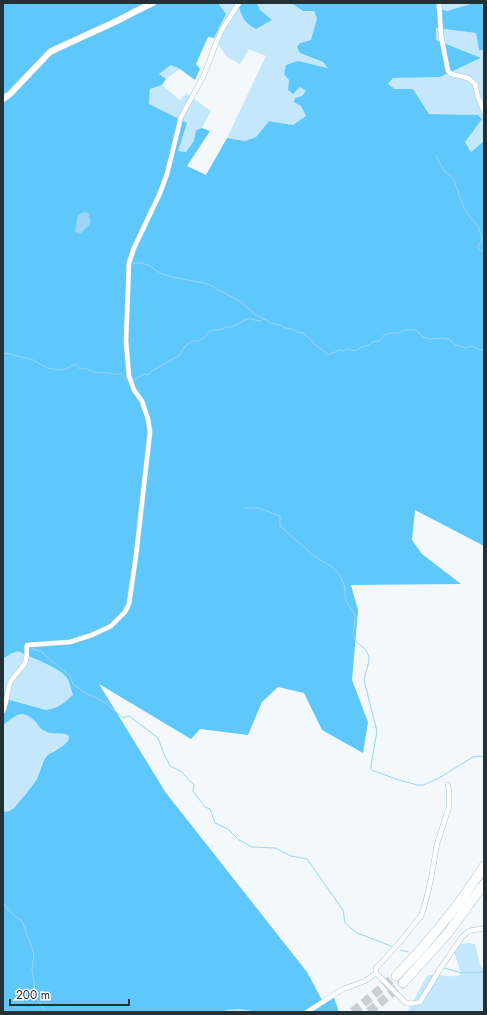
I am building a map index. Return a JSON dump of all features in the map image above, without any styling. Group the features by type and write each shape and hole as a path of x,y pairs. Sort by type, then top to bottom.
{"highway":[{"path":"396,976 444,923 484,866"},
{"path":"403,982 448,933 484,884"}],"street":[{"path":"3,100 50,52 153,3"},
{"path":"3,711 10,684 25,663 28,652 26,648 28,645 70,642 92,636 111,626 125,612 129,604 150,432 148,419 142,401 134,390 129,376 126,341 129,262 167,174 181,117 203,77 221,31 239,3"},
{"path":"439,3 441,19 440,28 448,71 451,74 468,78 475,84 478,97 484,111"},
{"path":"307,1012 344,989 365,981 376,973 376,968 421,916 432,879 437,844 449,807 448,785"},
{"path":"376,973 406,1003 415,1004 420,1002 440,969 466,932 470,930 484,929"}],"shaded area":[{"path":"3,3 218,3 226,14 214,38 208,37 196,64 200,69 195,80 180,69 171,65 159,74 166,79 162,85 150,89 149,104 187,123 178,151 186,152 194,141 196,130 202,128 210,131 187,166 206,175 227,138 245,141 256,137 269,121 293,125 306,116 301,106 294,102 295,98 302,96 306,91 300,87 293,94 288,90 289,80 284,74 286,65 298,61 328,68 323,62 300,53 297,47 300,43 311,40 317,18 314,11 303,11 291,3 442,3 435,7 447,11 474,3 484,3 484,50 479,50 476,33 436,28 436,40 481,58 440,77 393,78 388,84 395,89 413,89 429,114 478,115 482,119 465,142 471,152 484,141 484,546 415,510 412,540 422,554 461,584 351,585 358,610 352,680 368,722 363,753 322,730 304,693 278,687 262,702 248,735 200,729 191,739 99,684 166,793 307,972 322,1000 333,995 339,1012 256,1012 238,1009 220,1012 3,1012 3,811 5,812 11,810 15,807 37,779 43,761 47,756 64,745 69,739 69,736 51,733 41,729 36,722 27,715 23,714 15,716 3,725 3,698 46,710 64,703 73,695 67,678 58,670 18,651 3,659"},
{"path":"218,3 238,3 240,12 244,19 256,29 260,10 257,3 291,3 303,11 314,11 317,18 311,40 300,43 300,53 323,62 329,68 310,64 289,80 288,90 293,93 300,87 306,91 302,98 302,104 306,116 293,125 269,121 256,137 245,141 227,138 266,56 249,49 240,64 227,57 214,38 226,14"},
{"path":"238,3 257,3 260,10 272,20 256,29 244,19 240,12"},
{"path":"442,3 474,3 447,11 435,7"},
{"path":"436,28 476,33 479,50 484,50 484,141 471,152 464,142 482,119 478,115 429,114 413,89 395,89 388,84 393,78 440,77 480,59 436,40"},
{"path":"171,65 180,69 166,79 159,74"},
{"path":"162,85 180,100 186,93 211,111 202,128 196,130 195,141 186,153 178,151 149,104 150,89"},
{"path":"86,212 91,219 90,222 81,233 78,234 75,231 78,215"},
{"path":"18,651 64,674 68,680 73,696 58,707 46,710 3,698 3,659"},
{"path":"19,714 30,716 44,731 52,734 67,734 70,736 70,740 53,751 41,764 40,773 36,780 15,807 5,812 3,811 3,725 15,715"},
{"path":"459,944 475,944 480,964 484,971 484,1012 407,1012 427,976 460,975 454,952"},
{"path":"231,1009 245,1010 256,1012 220,1012"}],"waterway":[{"path":"436,156 444,171 454,180 464,208 478,226 482,239 478,247 484,252"},
{"path":"132,263 148,265 162,274 208,284 241,302 256,315 270,323 304,333 328,355 340,350 343,351 348,349 354,351 373,342 380,341 384,335 399,333 404,330 416,330 423,337 429,339 448,339 456,345 466,348 471,346 484,350"},
{"path":"132,380 144,374 148,375 152,371 180,355 189,343 198,341 206,336 209,331 232,327 247,319 260,321 264,319"},
{"path":"3,353 33,360 47,368 63,370 76,364 80,369 86,368 94,372 115,374 121,373 128,380"},
{"path":"245,508 259,508 280,516 280,526 312,555 332,567 339,574 343,582 345,597 354,613 355,618 353,635 355,640 366,650 369,657 364,680 377,731 371,769 399,780 417,785 423,785 439,778 473,757 484,756"},
{"path":"31,648 42,652 70,676 73,684 83,692 103,701 123,718 129,716 158,738 170,766 182,772 194,785 193,791 205,807 210,809 215,823 228,829 239,840 252,847 275,848 291,856 307,859 343,910 345,923 357,933 391,946"},
{"path":"3,902 11,913 22,921 34,954 32,969 36,998 46,1012"},
{"path":"401,950 408,952"},
{"path":"444,968 462,973 484,972"}],"tunnel":[{"path":"353,1012 396,976"},
{"path":"369,1012 403,983"}]}
